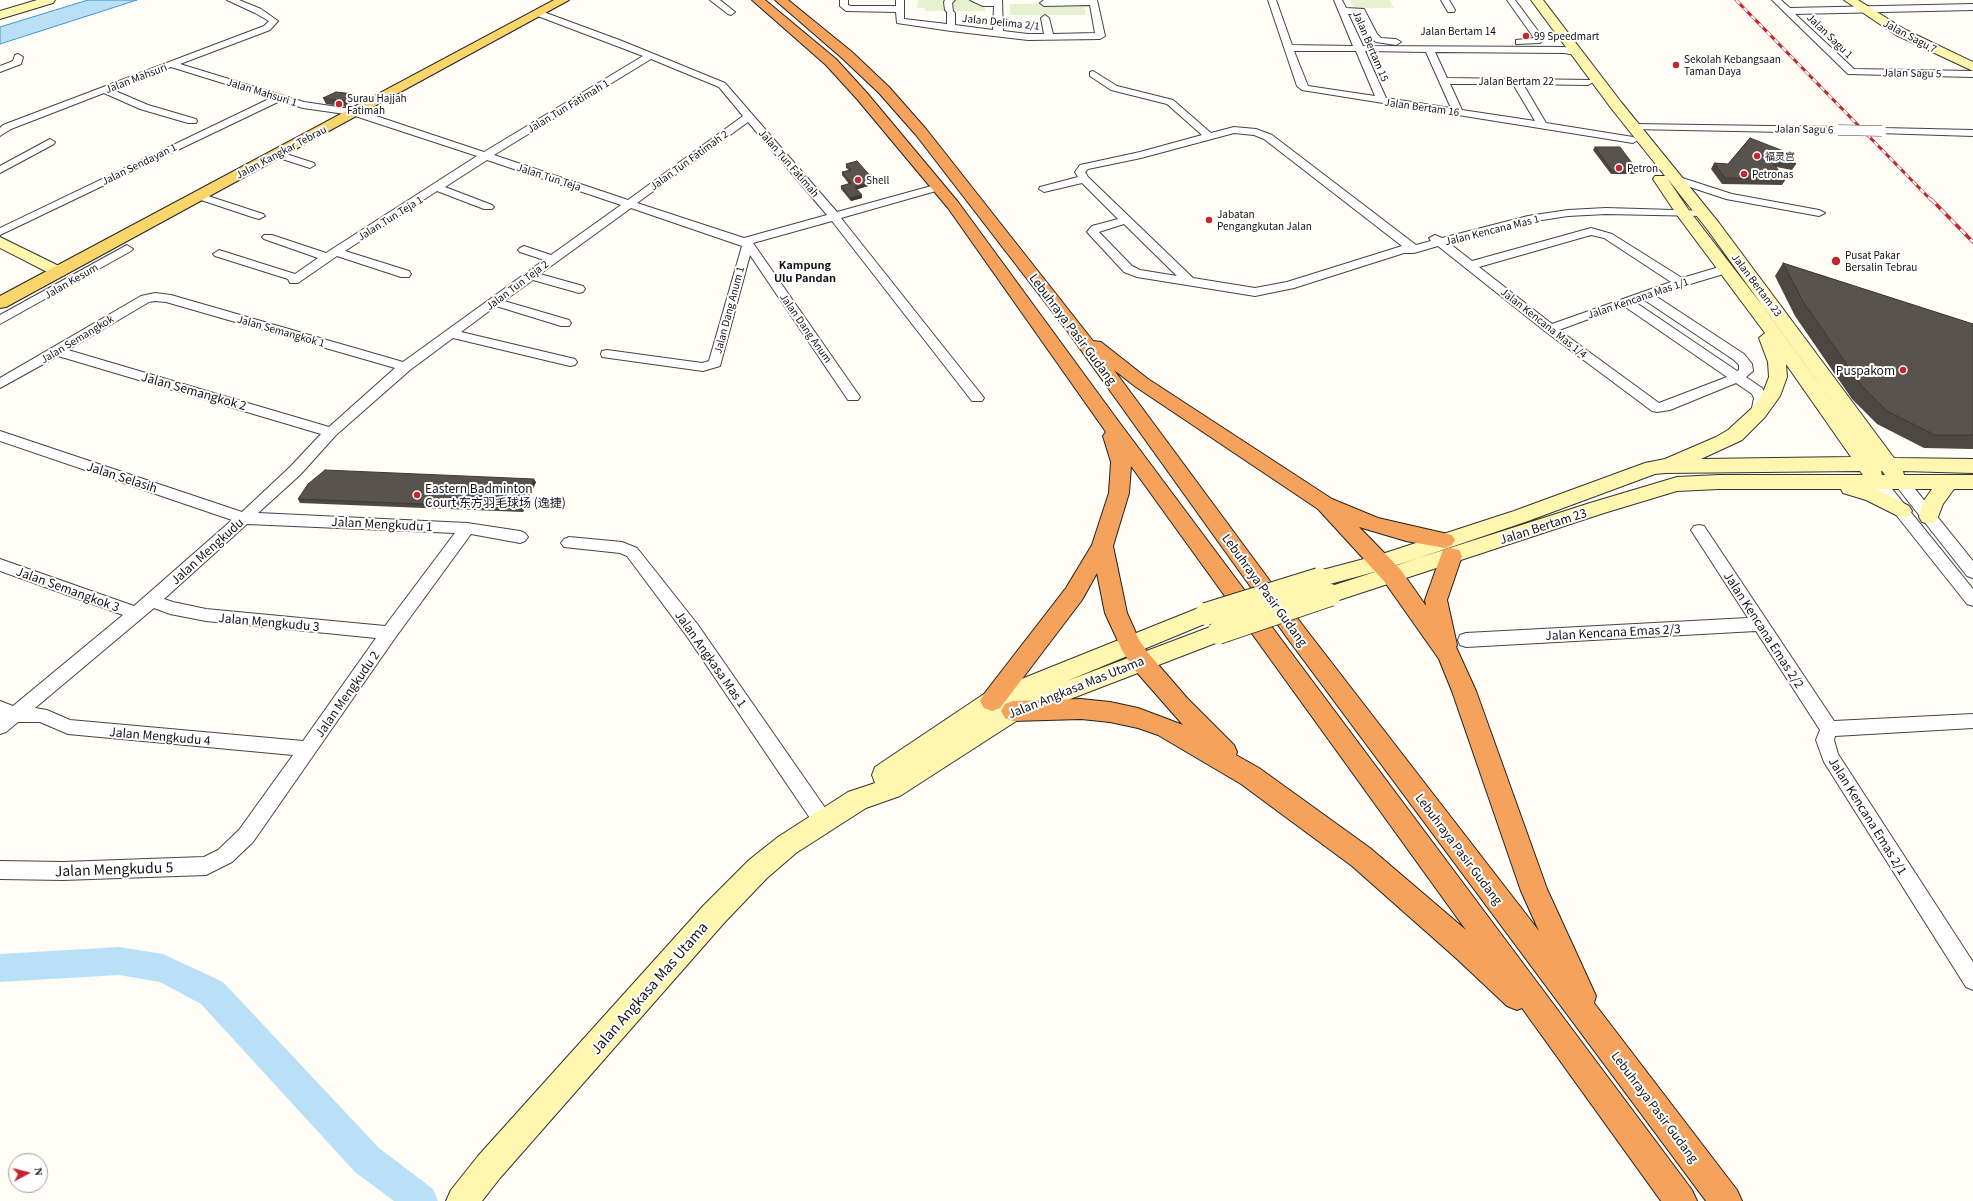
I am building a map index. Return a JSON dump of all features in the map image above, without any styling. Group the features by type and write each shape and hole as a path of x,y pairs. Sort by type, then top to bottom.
{"highway":[{"name":"Lebuhraya Pasir Gudang","path":"758,0 831,62 862,96 939,187 1109,422 1681,1201"},
{"name":"Lebuhraya Pasir Gudang","path":"781,0 847,55 884,90 910,120 1074,328 1262,587 1726,1201"},
{"path":"1074,328 1142,383 1325,504 1372,524 1406,533 1448,548 1436,600 1457,648 1464,691 1534,891 1599,1034"},
{"path":"1002,706 1074,594 1102,546 1119,493 1121,462 1109,422"},
{"path":"1325,504 1387,568 1457,648"},
{"path":"1102,546 1116,613 1136,652 1179,705 1250,776"},
{"path":"1002,706 1081,709 1110,712 1138,718 1167,728 1250,776 1361,857 1467,949 1556,1032"}],"main road":[{"name":"Jalan Kangkar Tebrau","path":"0,303 562,0"}],"street":[{"path":"0,10 35,0"},
{"path":"0,15 49,0"},
{"name":"Jalan Mahsuri","path":"2,129 267,28 274,21 231,0"},
{"path":"714,0 731,12"},
{"path":"844,0 844,6 849,9 899,4"},
{"path":"951,0 948,2 951,28"},
{"path":"974,0 983,3 998,2 998,34"},
{"name":"Jalan Bertam 16","path":"1272,0 1302,86 1305,88 1543,126 1634,134"},
{"name":"Jalan Bertam 15","path":"1338,0 1382,101"},
{"name":"Jalan Bertam 14","path":"1445,0 1451,10"},
{"name":"Jalan Bertam 14","path":"1344,11 1361,11 1373,36 1379,40 1388,42 1524,46 1537,41 1539,39 1511,0"},
{"name":"Jalan Bertam 23","path":"1527,0 1570,51 1634,134 1680,209 1759,313 1879,483 1973,600"},
{"name":"Jalan Bertam 23","path":"1537,0 1588,82 1676,179 1705,215 1902,483 1973,572"},
{"name":"Jalan Sagu 1","path":"1776,0 1852,72"},
{"name":"Jalan Sagu 7","path":"1850,0 1866,6 1918,35 1973,61"},
{"path":"1904,0 1915,8"},
{"path":"1044,3 1093,1"},
{"name":"Jalan Delima 2/1","path":"899,4 900,21 998,34 1049,37 1100,36 1093,1"},
{"path":"1789,11 1866,6 1915,8 1973,7"},
{"name":"Jalan Sagu 7","path":"1866,6 1900,32 1973,67"},
{"name":"Jalan Tun Fatimah","path":"538,13 722,85 748,117 814,191 977,398"},
{"path":"1045,18 1049,37"},
{"path":"1290,48 1429,49 1524,46 1570,51"},
{"path":"1429,49 1458,112"},
{"name":"Jalan Tun Fatimah 1","path":"485,156 650,56"},
{"path":"0,69 18,62 18,57"},
{"name":"Jalan Mahsuri 1","path":"171,64 303,105 354,112"},
{"name":"Jalan Sagu 5","path":"1852,72 1973,74"},
{"path":"1093,74 1114,88 1170,102 1210,137"},
{"name":"Jalan Bertam 22","path":"1444,81 1588,82"},
{"path":"1516,81 1543,126"},
{"path":"106,90 144,107 192,121"},
{"name":"Jalan Sendayan 1","path":"0,232 279,98"},
{"name":"Jalan Tun Teja","path":"354,112 746,244"},
{"name":"Jalan Tun Fatimah 2","path":"629,204 748,117"},
{"path":"1190,282 1084,179 1080,172 1084,167 1234,130 1245,130 1268,137 1408,247"},
{"name":"Jalan Sagu 6","path":"1634,134 1838,130 1973,133"},
{"path":"0,170 50,142"},
{"path":"277,154 310,165"},
{"name":"Jalan Tun Teja 1","path":"219,254 296,279 485,156"},
{"path":"1044,189 1084,179"},
{"path":"1676,179 1730,197 1819,213"},
{"path":"746,244 939,187"},
{"path":"438,188 488,207"},
{"path":"199,196 259,216"},
{"path":"1705,215 1715,200 1730,197"},
{"name":"Jalan Kencana Mas 1","path":"1126,220 1096,228 1092,232 1128,269 1137,273 1255,292 1290,285 1436,239 1579,204 1632,203 1680,209 1705,215"},
{"name":"Jalan Tun Teja 2","path":"405,366 629,204"},
{"path":"1525,216 1554,240"},
{"path":"1471,265 1554,240 1591,231 1600,233 1680,282"},
{"path":"268,237 405,274"},
{"name":"Jalan Kencana Mas 1/4","path":"1436,239 1471,265 1550,329 1648,403 1657,408 1665,407 1737,378"},
{"path":"0,242 59,272"},
{"name":"Jalan Kesum","path":"0,320 127,249 111,243"},
{"name":"Jalan Dang Anum 1","path":"607,354 703,367 715,363 746,249 746,244"},
{"name":"Jalan Dang Anum","path":"746,244 853,396"},
{"path":"524,250 551,260"},
{"name":"Jalan Kencana Mas 1/1","path":"1550,329 1680,282 1726,269"},
{"path":"530,276 579,289"},
{"path":"1645,294 1739,357 1745,364 1746,371 1737,378"},
{"name":"Jalan Semangkok","path":"0,384 145,299 155,297"},
{"name":"Jalan Semangkok 1","path":"155,297 167,298 405,366"},
{"path":"1625,301 1760,395 1761,402 1758,413"},
{"path":"495,302 565,323"},
{"path":"1665,466 1723,442 1735,435 1758,413 1771,396 1778,377 1777,362 1759,313"},
{"path":"451,334 570,362"},
{"name":"Jalan Semangkok 2","path":"57,351 332,432"},
{"name":"Jalan Mengkudu","path":"0,727 8,712 152,600 244,518 295,471 332,432 405,366"},
{"name":"Jalan Selasih","path":"0,436 244,518"},
{"path":"1871,440 1893,453 1927,466"},
{"path":"1815,465 1836,462 1848,453 1852,444"},
{"path":"1866,464 1973,466"},
{"name":"Jalan Bertam 23","path":"1448,548 1521,516 1652,468 1665,466 1866,464"},
{"name":"Jalan Bertam 23","path":"1206,614 1324,587 1448,548 1597,508 1677,484 1719,482 1879,483"},
{"path":"1879,483 1973,482"},
{"path":"1827,483 1853,488 1873,496 1902,511"},
{"path":"1929,517 1933,502 1948,483"},
{"name":"Jalan Mengkudu 1","path":"244,518 467,528 520,537"},
{"name":"Jalan Mengkudu 2","path":"225,856 246,836 389,633 467,528"},
{"name":"Jalan Kencana Emas 2/2","path":"1699,530 1829,729"},
{"name":"Jalan Angkasa Mas 1","path":"568,543 622,548 632,552 692,630 823,821"},
{"name":"Jalan Semangkok 3","path":"0,565 136,613"},
{"name":"Jalan Bertam 23","path":"1218,633 1324,587"},
{"name":"Jalan Mengkudu 3","path":"152,600 170,608 206,616 389,633"},
{"name":"Jalan Angkasa Mas Utama","path":"462,1201 489,1167 714,914 758,869 787,845 857,800 891,788 1002,706 1136,652 1206,614"},
{"name":"Jalan Kencana Emas 2/3","path":"1457,648 1761,624"},
{"name":"Jalan Angkasa Mas Utama","path":"1136,652 1218,633"},
{"name":"Jalan Mengkudu 4","path":"8,712 41,715 68,727 308,749"},
{"path":"1829,729 1973,721"},
{"name":"Jalan Kencana Emas 2/1","path":"1829,729 1825,740 1830,757 1973,980"},
{"name":"Jalan Mengkudu 5","path":"0,870 63,871 206,866 225,856"}],"green space":[{"path":"918,0 984,0 985,11 925,11 925,8 917,8"},
{"path":"1350,0 1389,0 1394,8 1354,8"},
{"path":"1084,3 1086,15 1010,15 1010,4"}],"water":[{"path":"88,0 137,0 0,44 0,27"}],"building":[{"path":"336,92 354,94 344,101 323,98"},
{"path":"1750,138 1786,152 1796,164 1769,159 1786,179 1725,178 1714,163 1728,164"},
{"name":"Petron","path":"1595,147 1620,147 1638,171 1612,171"},
{"name":"Shell","path":"857,161 875,181 855,187 862,195 850,198 841,186 851,183 842,172 851,170 846,164"},
{"name":"Puspakom","path":"1783,263 1973,324 1973,435 1935,435 1887,411 1862,386 1804,303"},
{"name":"Eastern Badminton Court 东方羽毛球场 (逸捷)","path":"325,470 534,479 521,508 298,499 308,484"}],"waterway":[{"path":"0,968 119,961 163,968 212,993 367,1160 421,1201"}],"railway":[{"path":"1736,0 1931,200"},
{"path":"1931,199 1973,242"}],"place":[{"name":"99 Speedmart","path":"1526,36"},
{"name":"Sekolah Kebangsaan Taman Daya","path":"1676,65"},
{"name":"Surau Hajjah Fatimah","path":"339,104"},
{"name":"福灵宫","path":"1757,156"},
{"name":"Petron","path":"1619,168"},
{"name":"Petronas","path":"1744,174"},
{"name":"Shell","path":"858,180"},
{"name":"Jabatan Pengangkutan Jalan","path":"1209,220"},
{"name":"Pusat Pakar Bersalin Tebrau","path":"1836,261"},
{"name":"Puspakom","path":"1903,370"},
{"name":"Eastern Badminton Court 东方羽毛球场 (逸捷)","path":"417,495"}],"district":[{"name":"Kampung Ulu Pandan","path":"805,271"}]}
